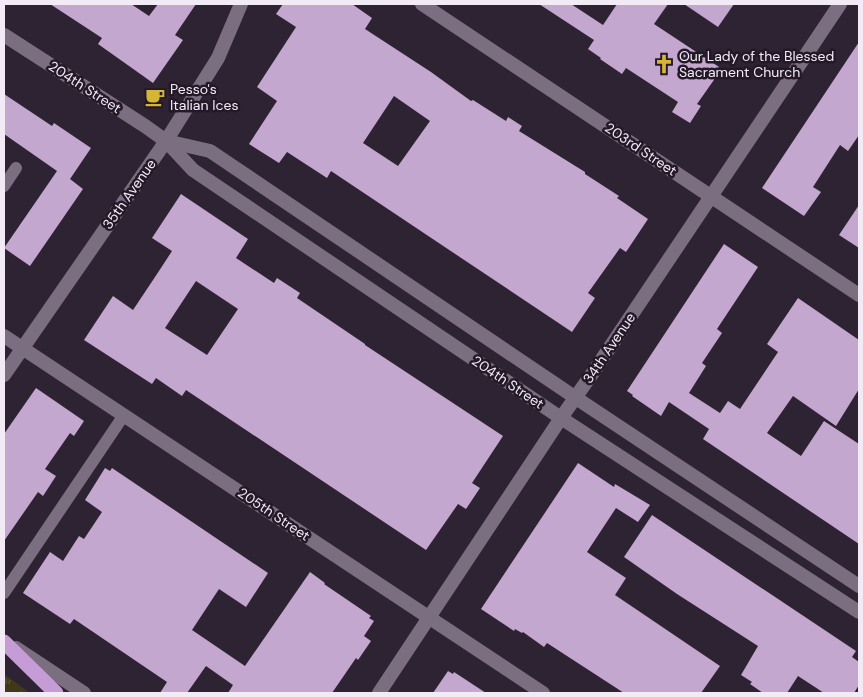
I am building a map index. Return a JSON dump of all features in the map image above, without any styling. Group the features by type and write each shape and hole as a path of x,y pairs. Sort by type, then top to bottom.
{"highway":[{"path":"4,641 56,693"}],"street":[{"name":"35th Avenue","path":"4,375 166,141 218,58 241,4"},
{"name":"203rd Street","path":"422,4 859,295"},
{"name":"34th Avenue","path":"379,693 561,418 840,4"},
{"name":"204th Street","path":"4,35 166,141 193,170 561,418 859,612"},
{"name":"204th Street","path":"166,141 210,151 859,586"},
{"name":"205th Street","path":"4,336 543,693"},
{"path":"4,641 84,693"}],"lane":[{"path":"4,186 16,168"},
{"path":"4,593 124,414"}],"green space":[{"path":"4,674 26,690 29,693 4,693"}],"building":[{"path":"50,4 131,4 149,16 158,4 196,4 175,35 183,40 153,83 98,44 102,38"},
{"path":"283,4 352,4 372,18 365,29 431,72 471,101 473,100 506,121 508,117 522,126 519,131 585,172 585,174 619,196 617,198 648,219 626,252 620,248 588,293 595,298 572,332 331,171 327,178 287,152 279,163 249,144 277,101 257,87 296,27 276,14","holes":["394,96 430,121 398,166 363,143"]},
{"name":"Our Lady of the Blessed Sacrament Church","path":"539,4 571,4 603,25 617,4 668,4 654,24 719,67 713,76 716,77 697,104 701,106 690,123 672,112 678,102 626,68 622,74 600,59 588,49 594,40"},
{"path":"684,4 734,4 718,27"},
{"path":"859,42 859,135 848,151 840,145 813,187 821,192 804,216 762,188"},
{"path":"4,94 52,126 54,123 91,148 70,179 83,189 30,266 4,248 57,171 4,134"},
{"path":"181,194 248,239 236,258 274,283 277,278 300,293 297,298 503,436 472,483 480,488 466,509 458,504 426,550 186,390 182,396 156,378 152,384 84,340 113,296 133,310 159,271 172,251 152,238","holes":["196,281 238,309 207,355 165,328"]},
{"path":"859,205 859,248 839,235"},
{"path":"724,244 758,267 717,329 722,333 702,363 706,366 689,393 720,413 728,401 740,409 778,352 767,344 798,298 859,340 859,389 836,426 793,396 767,433 801,456 824,421 859,444 859,544 703,439 709,429 669,402 661,416 627,391"},
{"path":"36,388 84,421 74,436 70,433 45,469 56,476 43,496 38,492 4,541 4,434"},
{"path":"578,463 614,487 615,484 650,505 638,522 616,508 587,552 626,578 615,595 720,666 701,693 624,693 547,643 544,647 523,632 515,629 514,631 481,609"},
{"path":"105,468 110,471 112,468 268,573 246,607 219,589 192,630 245,666 310,572 324,584 371,616 369,618 374,621 364,636 371,641 358,660 356,658 332,693 228,693 233,685 206,666 187,693 160,693 167,682 74,619 70,624 23,593 50,552 63,561 79,536 84,539 102,512 85,500"},
{"path":"652,515 856,651 852,657 859,662 859,685 854,693 824,693 798,676 787,693 763,693 750,684 752,682 741,675 758,646 624,557"},
{"path":"448,671 453,674 454,672 486,693 433,693"}],"place":[{"name":"Our Lady of the Blessed Sacrament Church","path":"664,64"},
{"name":"Pesso's Italian Ices","path":"155,97"}]}
